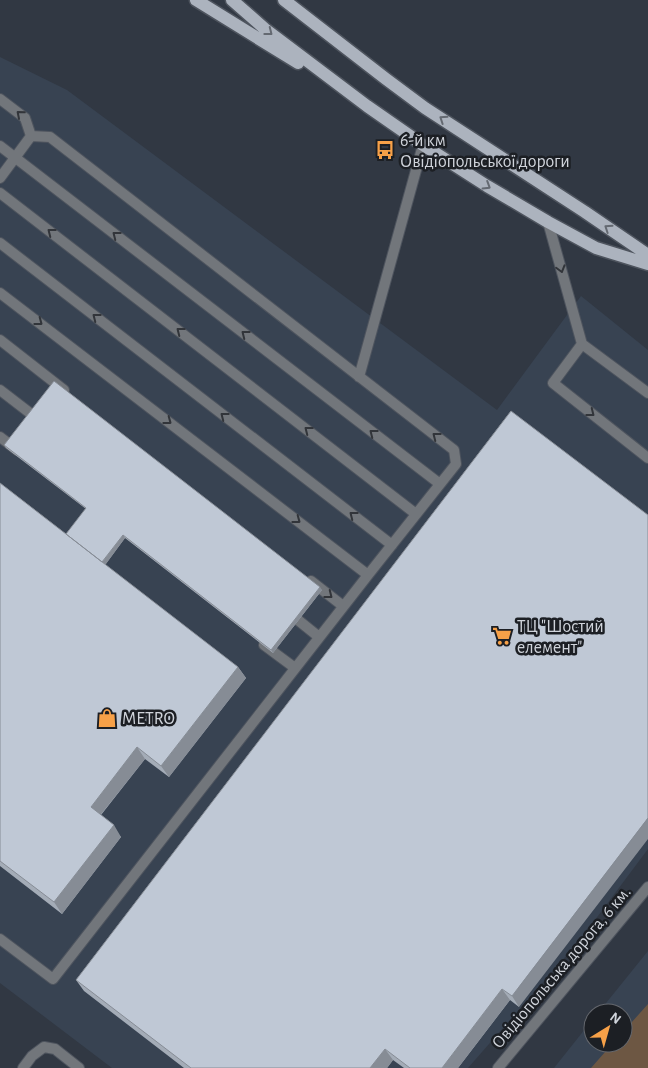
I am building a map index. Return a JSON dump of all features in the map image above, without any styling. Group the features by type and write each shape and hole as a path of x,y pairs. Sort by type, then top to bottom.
{"main road":[{"path":"196,0 366,106 487,186 548,222 596,248 648,264"},
{"path":"232,0 279,40 366,106"},
{"path":"284,0 425,108 648,255"}],"street":[{"path":"0,99 25,118 31,136"},
{"path":"0,178 31,136"},
{"path":"0,939 53,979 456,464 454,450 50,137 31,136"},
{"path":"359,377 423,145"},
{"path":"0,146 440,484"},
{"path":"0,193 416,514"},
{"path":"548,222 582,344 648,393"},
{"path":"0,243 392,545"},
{"path":"0,293 368,575"},
{"path":"0,340 70,395"},
{"path":"582,344 553,383 648,458"},
{"path":"0,390 47,426"},
{"path":"0,437 23,455"},
{"path":"304,576 343,606"},
{"path":"280,607 319,637"},
{"path":"256,638 295,668"},
{"name":"Овідіопольська дорога, 6 км.","path":"498,1068 648,887"},
{"path":"23,1068 32,1056 44,1048 55,1049 79,1068"}],"shaded area":[{"path":"0,57 67,90 497,410 581,296 648,350 648,849 580,940 468,1068 112,1068 0,983"},
{"path":"648,951 648,1068 554,1068 583,1032 583,1053 633,1053 633,1003 606,1003"},
{"path":"648,1004 648,1068 591,1068 604,1053 633,1053 633,1021"}],"building":[{"path":"54,381 320,587 271,650 123,535 102,562 66,534 86,508 4,445"},
{"name":"ТЦ \"Шостий елемент\"","path":"511,411 648,515 648,818 512,996 502,989 442,1068 410,1068 385,1049 370,1068 191,1068 76,980"},
{"name":"METRO","path":"0,483 238,667 161,766 137,747 91,807 114,825 54,902 0,861"}],"place":[{"name":"6-й км Овідіопольської дороги","path":"385,150"},
{"name":"ТЦ \"Шостий елемент\"","path":"502,636"},
{"name":"METRO","path":"107,718"}]}
